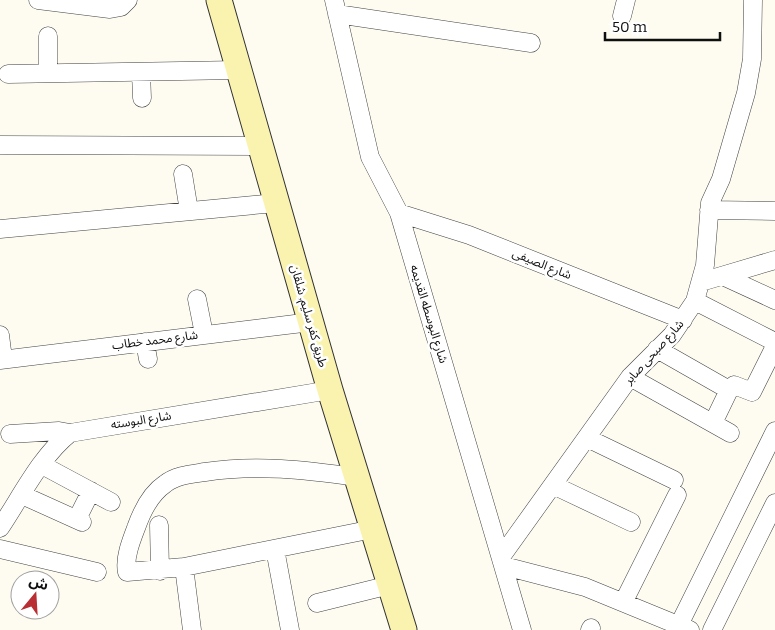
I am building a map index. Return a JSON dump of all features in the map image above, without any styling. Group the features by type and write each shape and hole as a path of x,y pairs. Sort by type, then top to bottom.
{"street":[{"path":"38,0 69,2 116,9 128,0"},
{"name":"طريق كفر سليم, شلقان","path":"220,0 238,70 330,390 404,630"},
{"name":"شارع صبحى صابر","path":"503,561 553,485 630,376 683,320 695,301 702,282 708,247 709,210 712,196 721,179 746,92 752,59 753,0"},
{"path":"335,7 531,43"},
{"name":"شارع البوسطه القديمه","path":"335,7 367,150 399,212 522,630"},
{"path":"48,36 48,73"},
{"path":"8,74 238,70"},
{"path":"141,72 142,98"},
{"path":"0,145 260,146"},
{"path":"184,174 189,211"},
{"path":"0,229 276,203"},
{"path":"709,210 775,211"},
{"name":"شارع الصيفى","path":"399,212 469,235 683,320"},
{"path":"702,282 775,260"},
{"path":"723,276 775,300"},
{"path":"196,299 204,334"},
{"path":"695,301 775,344 752,392 734,385 729,390 712,423"},
{"name":"شارع محمد خطاب","path":"2,359 311,322"},
{"path":"0,335 2,359"},
{"path":"145,342 148,359"},
{"path":"657,349 729,390"},
{"path":"630,376 730,433"},
{"name":"شارع البوسته","path":"10,434 59,431 70,433 330,390"},
{"path":"503,561 624,601 654,623 684,628 775,431"},
{"path":"0,528 42,465 59,442 70,433"},
{"path":"586,438 675,488 624,601"},
{"path":"42,465 112,502"},
{"path":"357,477 265,466 191,474 166,482 155,492 138,521 126,570 130,573 160,571 373,529"},
{"path":"553,485 631,522"},
{"path":"22,495 79,520 91,491"},
{"path":"712,630 775,504"},
{"path":"159,525 160,571"},
{"path":"0,549 97,572"},
{"path":"275,549 290,630"},
{"path":"184,566 192,630"},
{"path":"317,604 390,585"}]}
